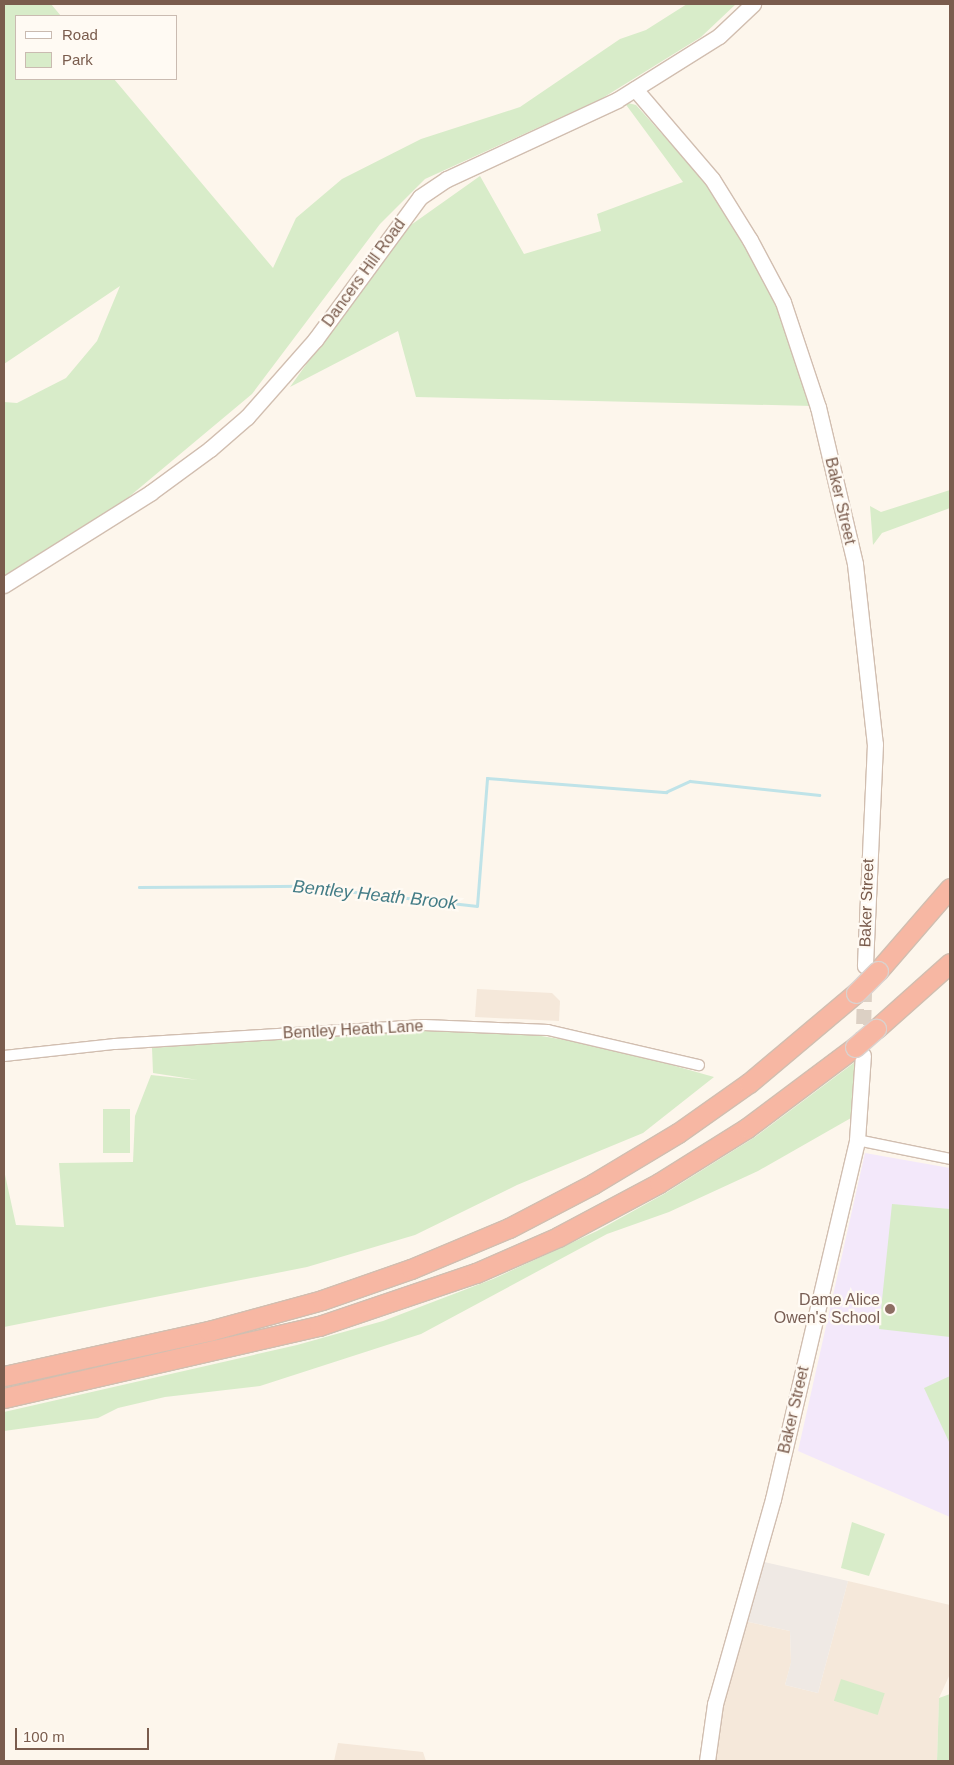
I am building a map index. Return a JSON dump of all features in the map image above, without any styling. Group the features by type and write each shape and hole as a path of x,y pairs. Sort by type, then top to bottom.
{"highway":[{"path":"4,1376 209,1331 322,1300 411,1269 509,1228 678,1133 749,1083 856,993 872,968 950,888"},
{"path":"4,1398 319,1326 476,1273 558,1237 659,1183 747,1128 859,1051 876,1029 950,963"}],"street":[{"name":"Dancers Hill Road","path":"4,586 150,493 247,417 315,340 420,197 447,179 635,89 719,36 753,4"},
{"name":"Baker Street","path":"635,89 712,179 750,240 782,302 818,407 855,564 875,744 872,968"},
{"name":"Bentley Heath Lane","path":"4,1056 124,1043 424,1025 548,1030 699,1065"},
{"name":"Baker Street","path":"707,1761 715,1704 775,1490 857,1140 859,1051"},
{"path":"857,1140 950,1159"}],"shaded area":[{"path":"477,989 552,993 560,1001 559,1021 475,1017"},
{"name":"Dame Alice Owen's School","path":"865,1153 950,1168 950,1517 798,1451"},
{"path":"760,1561 848,1581 818,1693 785,1685 791,1662 790,1631 744,1621"},
{"path":"848,1581 950,1605 950,1674 939,1698 937,1761 711,1761 721,1703 744,1621 790,1631 791,1663 785,1685 818,1693"},
{"path":"338,1743 423,1752 426,1761 334,1761"}],"green space":[{"path":"4,4 51,4 60,15 15,15 15,80 115,80 273,268 296,218 342,179 421,139 520,107 620,39 646,30 687,4 736,4 701,37 601,99 425,179 380,224 252,394 118,506 4,578 4,402 17,403 66,378 97,341 120,286 4,364"},
{"path":"624,102 636,105 706,183 748,242 780,310 812,406 416,397 398,331 290,387 401,232 480,176 524,254 601,231 597,214 683,182"},
{"path":"950,490 950,508 882,533 873,545 870,506 881,512"},
{"path":"458,1030 523,1033 608,1047 714,1077 643,1133 517,1185 415,1235 307,1267 4,1327 4,1170 16,1225 64,1227 59,1163 133,1162 135,1116 151,1075 198,1080 153,1073 152,1048 386,1031"},
{"path":"855,1062 851,1118 758,1171 669,1212 607,1234 421,1334 260,1386 165,1397 118,1408 98,1418 4,1431 4,1412 297,1345 383,1321 493,1279 597,1231 664,1194 755,1137"},
{"path":"103,1109 130,1109 130,1153 103,1153"},
{"path":"892,1204 950,1209 950,1337 879,1329"},
{"path":"950,1376 950,1444 924,1388"},
{"path":"852,1522 885,1534 869,1576 841,1568"},
{"path":"841,1679 885,1693 878,1715 834,1701"},
{"path":"950,1694 950,1761 937,1761 939,1698"}],"waterway":[{"name":"Bentley Heath Brook","path":"139,887 302,886 477,906 487,778 666,792 690,781 819,795"}],"tunnel":[{"path":"863,1047 865,977"}],"place":[{"name":"Dame Alice Owen's School","path":"890,1309"}]}
